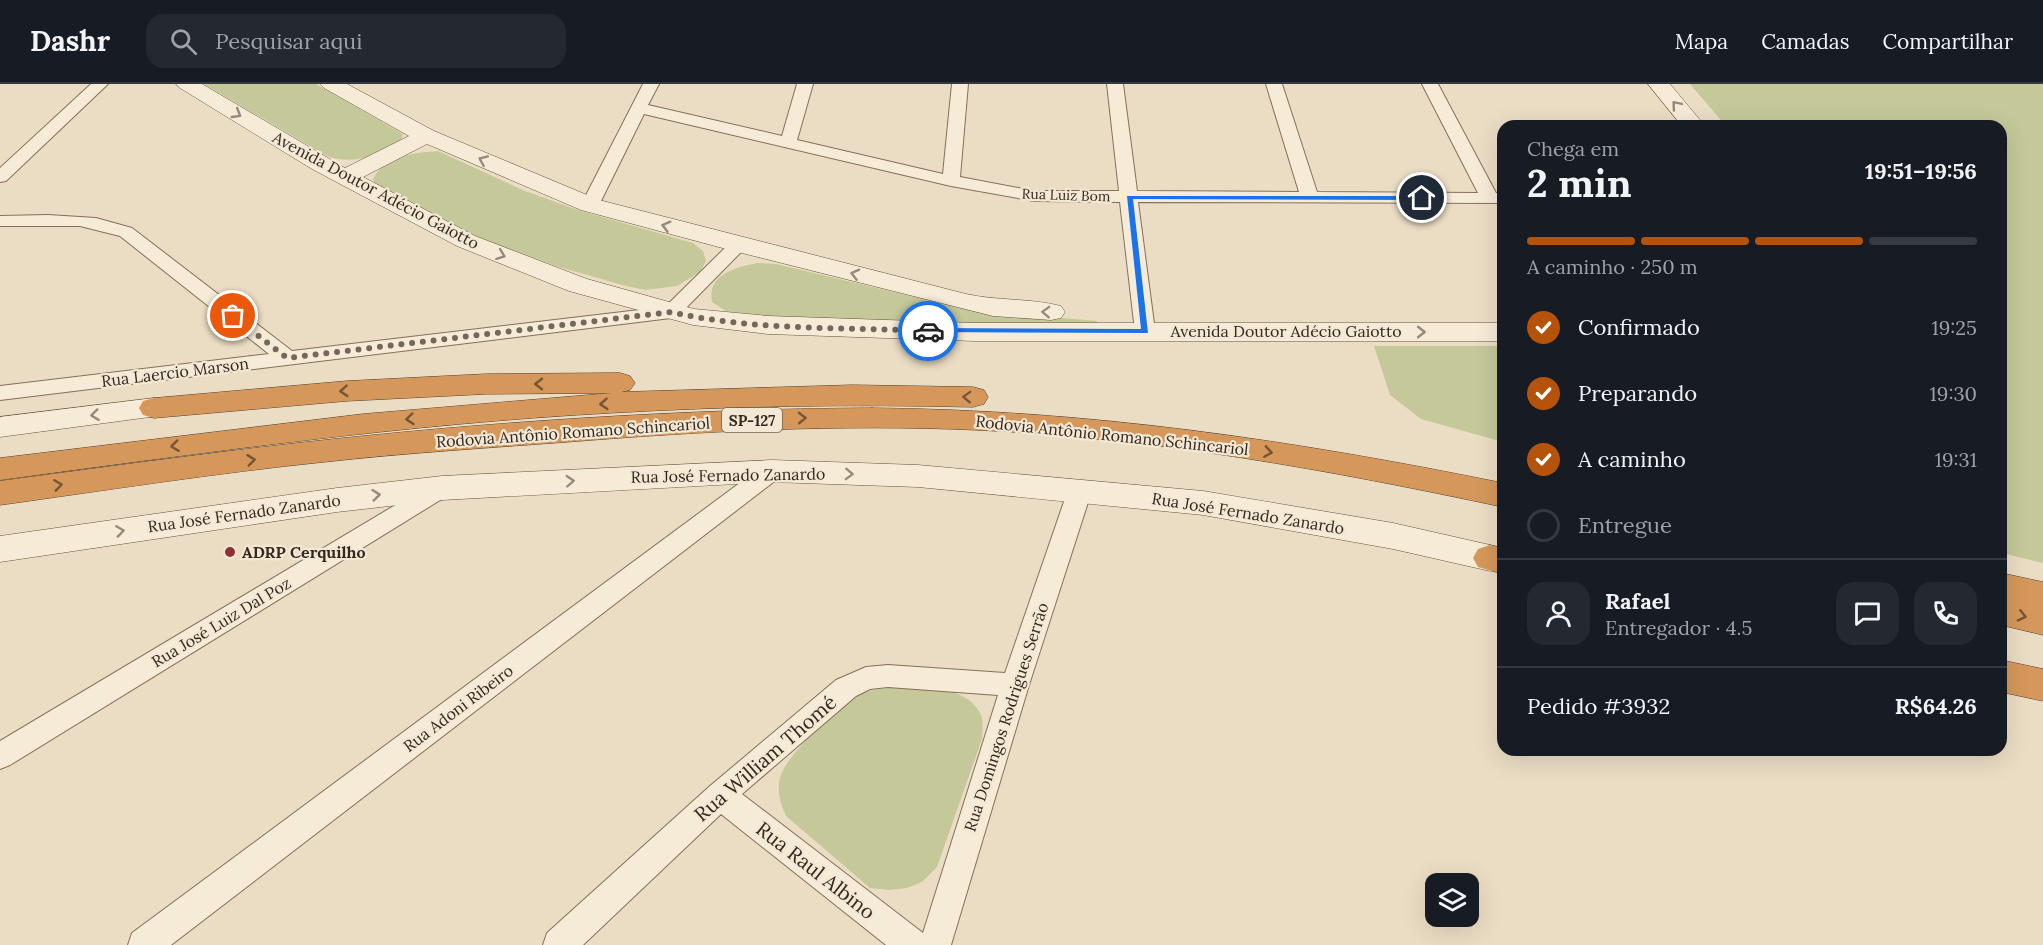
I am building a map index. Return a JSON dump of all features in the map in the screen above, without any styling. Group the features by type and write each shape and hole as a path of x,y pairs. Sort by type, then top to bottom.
{"highway":[{"path":"154,408 347,391 486,384 626,383 807,393"},
{"name":"Rodovia Antônio Romano Schincariol","path":"0,469 218,441 444,416 632,402 807,393 986,398 1108,410 1326,438 1497,471"},
{"name":"Rodovia Antônio Romano Schincariol","path":"0,493 297,454 432,441 771,418 878,417 980,420 1157,436 1334,462 1497,494"},
{"path":"2007,588 2043,596"},
{"path":"2007,612 2043,621"},
{"path":"2007,677 2043,685"}],"street":[{"path":"0,177 100,84"},
{"name":"Avenida Doutor Adécio Gaiotto","path":"186,84 345,177 466,241 578,285 693,317 768,325 975,332 1144,322 1497,311"},
{"name":"Avenida Doutor Adécio Gaiotto","path":"331,84 426,136 590,205 739,245 993,308 1144,322 1497,332"},
{"path":"590,205 651,84"},
{"path":"788,143 806,84"},
{"path":"951,181 960,84"},
{"path":"1115,84 1144,322"},
{"path":"1274,84 1310,198"},
{"path":"1430,84 1497,198"},
{"path":"1649,88 1665,120"},
{"path":"1649,88 1687,120"},
{"name":"Rua Luiz Bom","path":"639,108 951,181 1034,196 1497,198"},
{"path":"345,177 426,136"},
{"path":"0,221 86,221 108,224 126,232 287,358"},
{"path":"671,312 739,245"},
{"name":"Rua Laercio Marson","path":"0,393 671,312"},
{"path":"0,427 154,408"},
{"name":"Rua José Fernado Zanardo","path":"0,549 337,500 442,488 772,471 918,476 1203,503 1393,536 1497,560"},
{"name":"Rua Adoni Ribeiro","path":"144,945 772,471"},
{"name":"Rua José Luiz Dal Poz","path":"0,756 13,742 442,488"},
{"name":"Rua Domingos Rodrigues Serrão","path":"935,945 1015,685 1080,490"},
{"name":"Rua William Thomé","path":"559,945 720,795 846,688 866,678 888,676 1015,685"},
{"name":"Rua Raul Albino","path":"720,795 912,945"}],"green space":[{"path":"204,84 316,84 403,134 401,140 374,154 356,159 337,159 327,156"},
{"path":"1690,84 2043,84 2043,563 2007,554 2007,120 1721,120"},
{"path":"438,151 525,191 581,211 693,243 703,251 706,261 700,272 677,286 645,290 622,285 556,266 469,234 378,187 373,180 384,165 392,160 410,154"},
{"path":"757,263 776,264 940,303 991,312 1097,321 1097,324 997,325 732,315 712,302 712,292 718,279 732,270"},
{"path":"1374,346 1497,346 1497,440 1421,419 1390,395"},
{"path":"890,688 941,690 965,697 981,715 983,727 982,739 937,867 922,882 907,888 889,890 870,888 786,816 780,801 779,785 785,766 793,755 839,709 862,693"}],"way so far":[{"path":"233,316 287,358 671,312 693,317 768,325 928,331"}],"place":[{"name":"ADRP Cerquilho","path":"230,552"}],"route":[{"path":"928,331 1145,331 1129,197 1422,198"}]}
